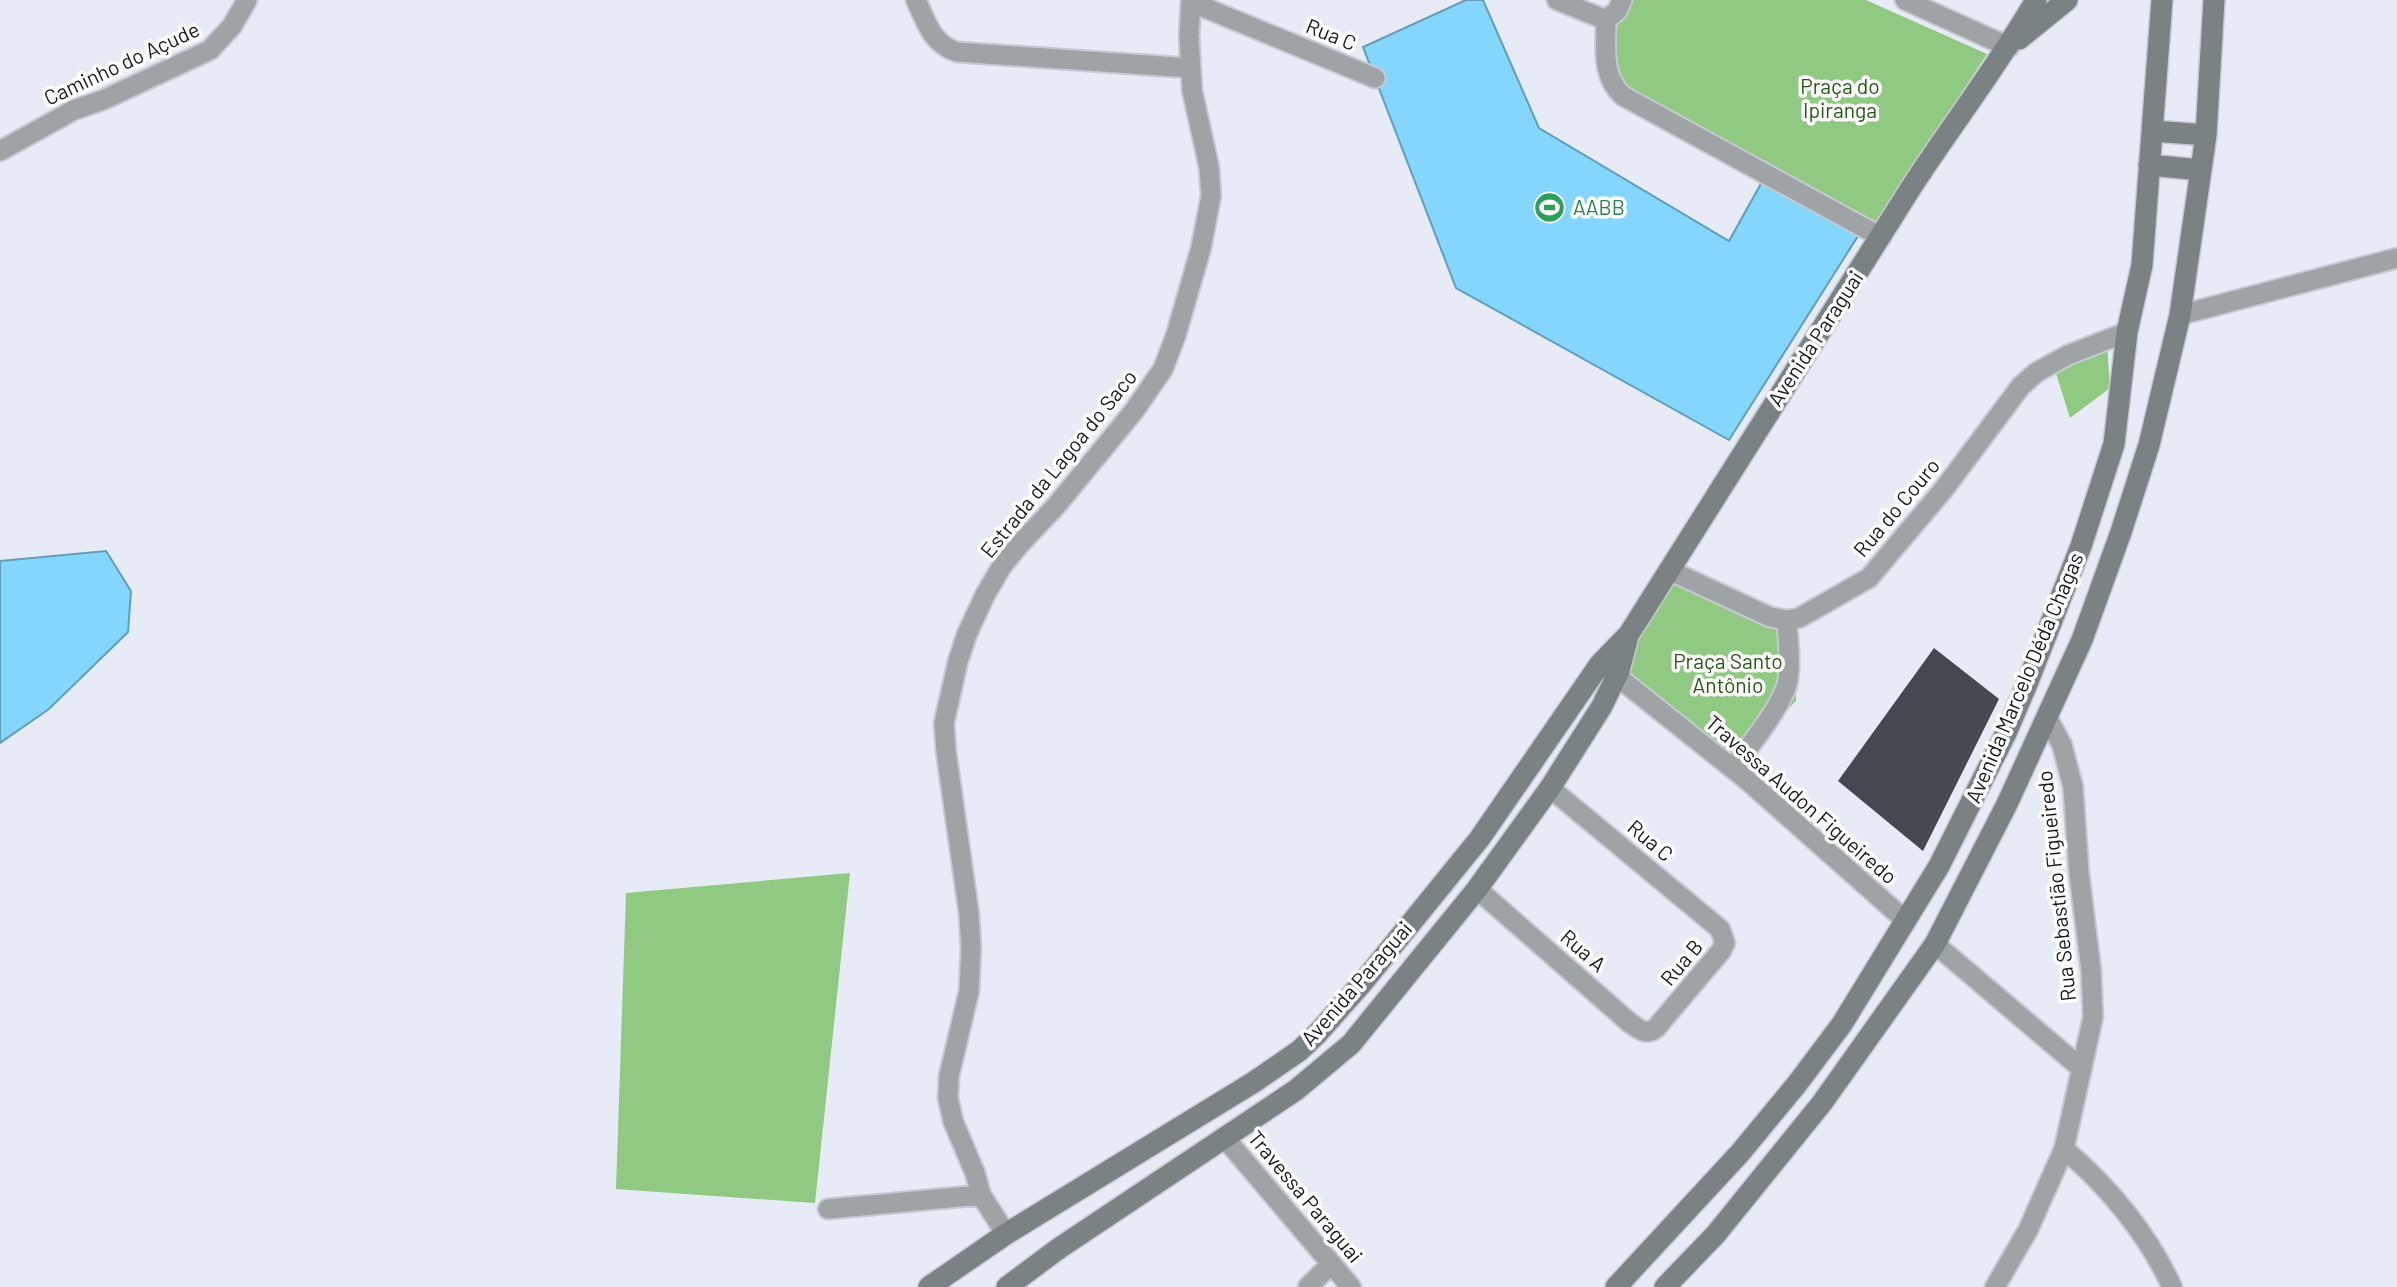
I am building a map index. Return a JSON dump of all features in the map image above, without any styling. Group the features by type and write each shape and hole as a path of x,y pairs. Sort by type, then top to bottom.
{"main road":[{"name":"Avenida Paraguai","path":"929,1287 1006,1234 1299,1051 1364,981 1480,838 1609,670 1669,570 1952,125 2009,47 2036,0"},
{"name":"Avenida Paraguai","path":"2009,47 2067,0"},
{"name":"Avenida Marcelo Déda Chagas","path":"1616,1287 1740,1153 1842,1024 1954,839 2006,733 2081,546 2114,444 2127,332 2142,264 2162,0"},
{"name":"Avenida Marcelo Déda Chagas","path":"1665,1287 1716,1234 1822,1103 1935,944 2007,804 2082,640 2149,445 2180,315 2206,135 2214,0"},
{"path":"2153,131 2206,135"},
{"path":"2149,165 2201,170"},
{"name":"Avenida Paraguai","path":"1007,1287 1296,1090 1351,1044 1477,889 1550,788 1583,739 1609,670"},
{"path":"1859,996 1886,1016"},
{"path":"1842,1024 1867,1041"}],"street":[{"name":"Caminho do Açude","path":"0,152 74,110 103,100 210,50 232,26 247,0"},
{"path":"916,0 934,38 948,49 957,52 1190,68"},
{"path":"1557,0 1606,20"},
{"path":"1606,20 1613,15 1622,0"},
{"path":"1905,0 2009,47"},
{"name":"Estrada da Lagoa do Saco","path":"1006,1234 981,1195 975,1173 953,1121 948,1098 949,1076 969,991 971,948 944,723 967,634 1002,566 1126,422 1163,369 1177,335 1204,237 1211,196 1209,167 1192,90 1191,1"},
{"name":"Rua C","path":"1191,1 1375,78"},
{"path":"1606,20 1607,74 1613,87 1623,96 1881,237"},
{"path":"2180,315 2397,258"},
{"name":"Rua do Couro","path":"1787,620 1799,618 1843,594 1877,570 1944,489 2021,386 2037,372 2068,355 2127,332"},
{"path":"1669,570 1770,617 1787,620 1787,687 1733,768"},
{"name":"Travessa Audon Figueiredo","path":"1609,670 1733,768 1906,921"},
{"name":"Rua Sebastião Figueiredo","path":"1995,1287 2028,1230 2064,1149 2093,1017 2078,861 2076,809 2062,746 2047,717"},
{"name":"Rua C","path":"1550,788 1720,929"},
{"name":"Rua A","path":"1477,889 1630,1023 1650,1032 1661,1022"},
{"name":"Rua B","path":"1661,1022 1724,948 1724,937 1720,929"},
{"path":"1935,944 2082,1069"},
{"name":"Travessa Paraguai","path":"1224,1137 1352,1287"},
{"path":"2064,1149 2079,1161 2132,1222 2157,1257 2172,1287"},
{"path":"828,1209 981,1195"},
{"path":"1308,1287 1331,1264"}],"green space":[{"name":"Praça do Ipiranga","path":"1617,0 1866,0 1987,54 1871,231 1609,80"},
{"path":"2107,345 2110,388 2070,418 2054,367"},
{"name":"Praça Santo Antônio","path":"1669,574 1796,630 1796,701 1733,764 1621,673"},
{"path":"850,873 815,1203 616,1189 626,893"}],"water":[{"name":"AABB","path":"1466,0 1483,0 1539,128 1729,241 1763,180 1858,236 1729,440 1456,288 1363,47"},
{"path":"106,551 131,591 128,632 49,709 0,743 0,561"}],"building":[{"path":"1934,648 1999,699 1923,851 1838,781"}],"place":[{"name":"AABB","path":"1550,208"}]}
